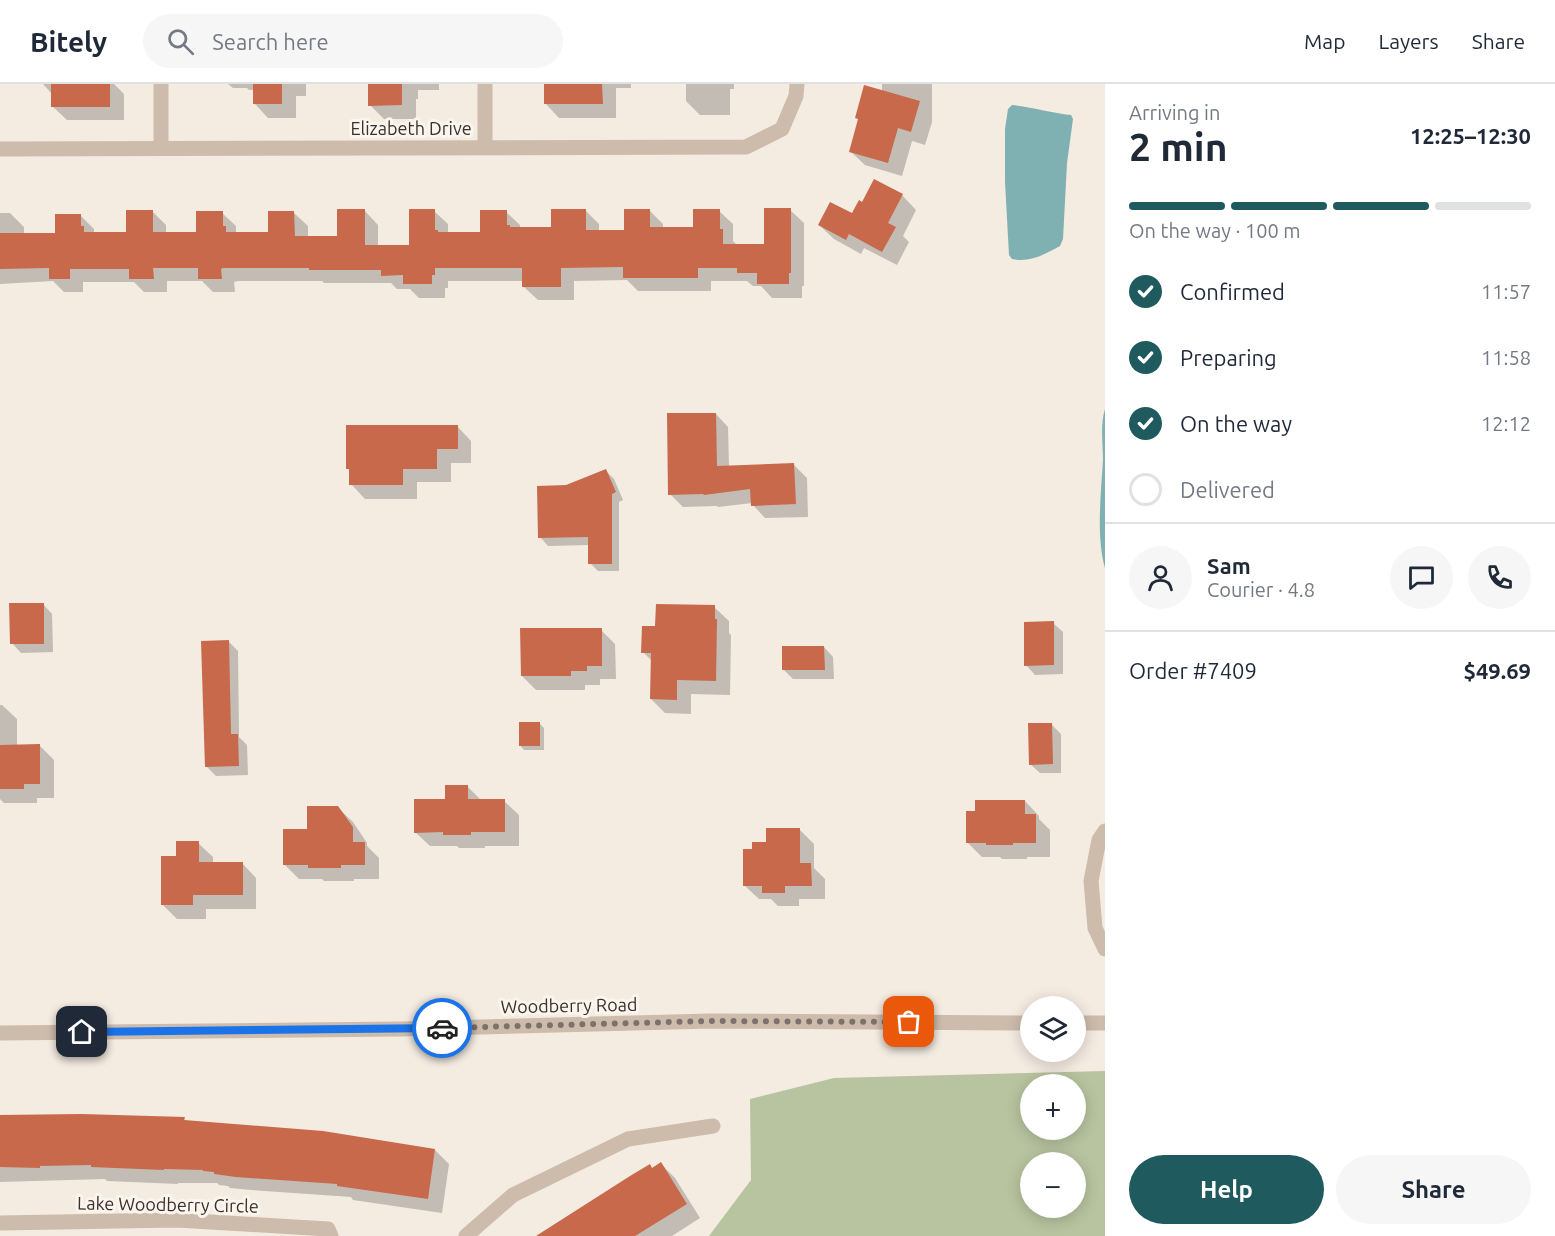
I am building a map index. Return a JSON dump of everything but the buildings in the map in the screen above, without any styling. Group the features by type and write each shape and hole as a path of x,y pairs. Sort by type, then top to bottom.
{"street":[{"path":"160,148 161,84"},
{"path":"485,84 485,148"},
{"name":"Elizabeth Drive","path":"0,149 746,147 782,129 797,90"},
{"path":"1105,831 1099,840 1091,881 1095,928 1105,949"},
{"name":"Woodberry Road","path":"0,1033 401,1029 711,1021 1020,1023"},
{"path":"1086,1023 1105,1023"},
{"path":"466,1236 513,1195 628,1139 713,1126"},
{"name":"Lake Woodberry Circle","path":"0,1222 177,1220 328,1229 331,1236"}],"green space":[{"path":"1105,1071 1105,1236 709,1236 751,1180 750,1099 834,1078"}],"water":[{"path":"1012,105 1071,115 1073,119 1067,163 1063,239 1060,246 1025,260 1012,259 1009,255 1005,129 1008,109"},
{"path":"1105,409 1105,568 1102,556 1100,515 1102,428"}],"way so far":[{"path":"442,1028 711,1021 909,1022"}],"route":[{"path":"82,1032 442,1028"}]}
